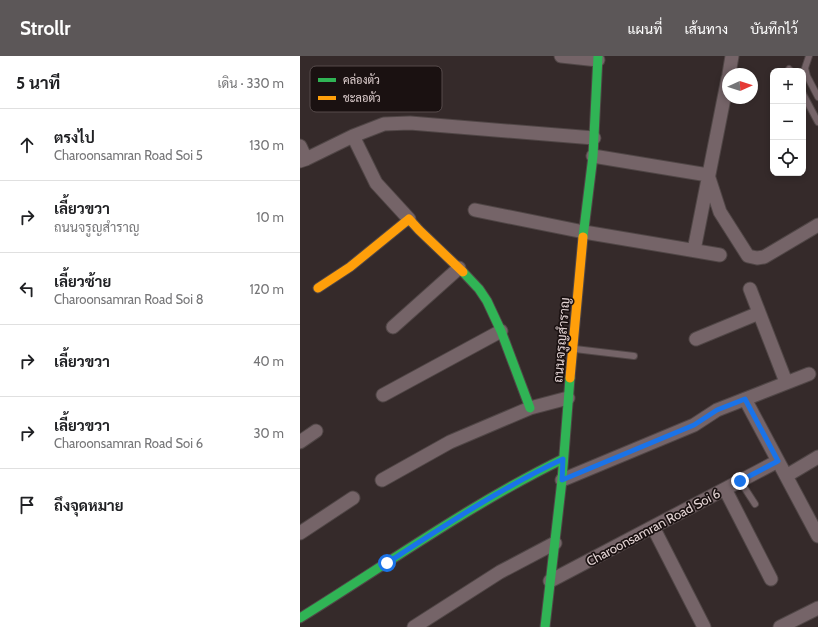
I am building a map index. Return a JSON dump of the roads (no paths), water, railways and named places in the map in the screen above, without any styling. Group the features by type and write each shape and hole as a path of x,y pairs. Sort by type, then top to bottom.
{"street":[{"path":"561,56 598,58"},
{"path":"730,68 732,56"},
{"name":"ถนนจรูญสำราญ","path":"545,627 556,543 568,398 593,156 598,58"},
{"path":"694,250 723,104"},
{"path":"300,146 303,160 353,136 384,124 410,123 594,138"},
{"path":"353,136 376,183 418,230 479,289 487,301 501,331 530,408"},
{"path":"593,156 708,175"},
{"path":"708,175 720,212 748,256 757,258 764,257 818,225"},
{"path":"475,210 584,232 720,255"},
{"path":"318,288 350,267 409,219"},
{"path":"393,327 459,268"},
{"path":"750,289 786,382"},
{"path":"696,339 759,313"},
{"path":"383,395 501,331"},
{"path":"562,480 694,425 717,410 808,374"},
{"path":"382,480 450,442 530,408 568,398"},
{"path":"745,399 818,536"},
{"path":"300,442 316,431"},
{"path":"786,476 818,457"},
{"path":"300,618 498,493 563,459"},
{"name":"Charoonsamran Road Soi 6","path":"550,581 778,461"},
{"path":"725,489 771,579"},
{"path":"300,533 353,498"},
{"path":"653,527 704,627"},
{"path":"414,627 500,572 556,543"},
{"path":"780,627 818,608"}],"lane":[{"path":"809,56 805,68 807,76 818,97"},
{"path":"806,100 818,122"},
{"path":"573,349 634,356"},
{"path":"740,481 755,504"}]}
